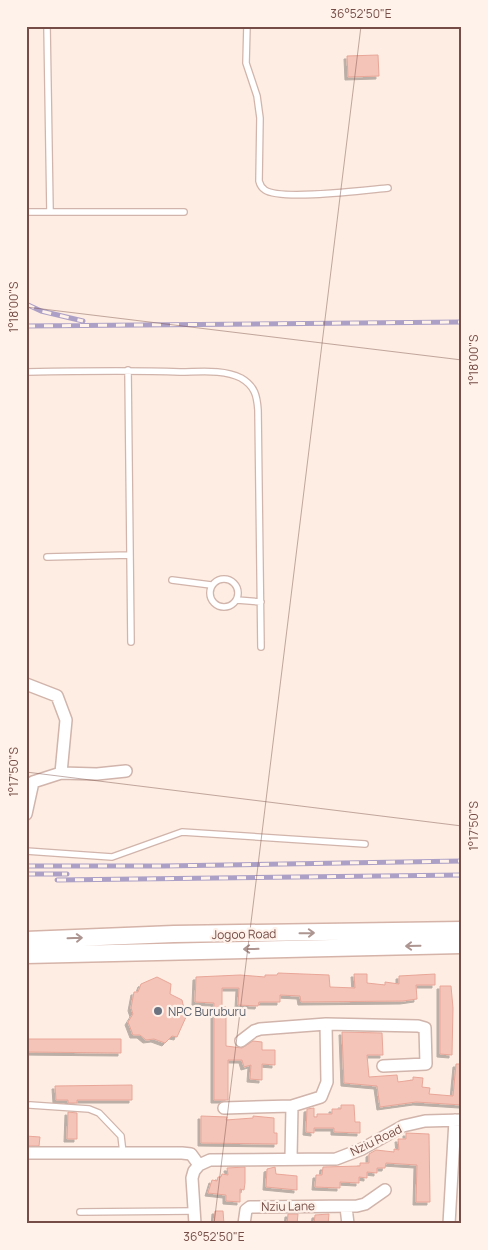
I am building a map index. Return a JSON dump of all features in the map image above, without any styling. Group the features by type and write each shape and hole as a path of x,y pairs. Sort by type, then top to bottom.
{"main road":[{"name":"Jogoo Road","path":"26,940 174,934 462,930"},
{"name":"Jogoo Road","path":"26,955 462,945"}],"street":[{"path":"26,684 57,696 66,720 61,774"},
{"path":"26,814 33,782 61,774 97,774 126,771"},
{"path":"224,1108 292,1106 318,1100 324,1092 327,1069 326,1024"},
{"path":"241,1042 254,1031 260,1029 326,1024 418,1026 425,1028 426,1064 383,1066"},
{"path":"291,1158 292,1106"},
{"path":"449,1224 458,1120"},
{"name":"Nziu Road","path":"199,1165 210,1160 336,1159 362,1149 403,1126 425,1121 458,1120"},
{"path":"26,1153 190,1154 199,1165 194,1171 192,1178 195,1224"},
{"path":"348,1224 346,1207 366,1204 385,1190"},
{"name":"Nziu Lane","path":"244,1224 246,1210 250,1207 306,1205 346,1207"}],"lane":[{"path":"47,26 50,211"},
{"path":"247,26 246,63 257,96 260,118 259,181 261,187 277,194 337,193 388,188"},
{"path":"26,212 184,212"},
{"path":"26,372 128,370 224,373 242,379 257,394 261,647"},
{"path":"128,370 131,642"},
{"path":"46,557 130,555"},
{"path":"172,580 211,585 220,579 231,580 238,589 237,600 231,607 221,608 213,603 209,594 211,585"},
{"path":"237,600 260,602"},
{"path":"26,851 112,857 182,832 365,844"},
{"path":"30,1105 93,1110 121,1136 123,1153"},
{"path":"80,1212 194,1211"}],"building":[{"path":"378,55 379,76 348,77 347,56"},
{"path":"278,973 329,975 330,987 355,988 354,974 367,974 367,983 385,985 385,982 399,984 399,976 435,974 435,985 416,985 417,999 403,1001 301,1002 300,996 280,995 280,1002 259,1002 258,1006 238,1005 239,988 222,988 222,1007 226,1007 226,1046 242,1048 253,1041 262,1042 262,1050 275,1050 275,1065 262,1064 262,1080 250,1079 251,1065 244,1067 242,1060 228,1060 228,1100 214,1100 214,1003 195,1002 196,977 240,975 265,977 265,975 277,975"},
{"name":"NPC Buruburu","path":"157,977 171,984 170,994 182,1000 186,1017 177,1037 172,1036 165,1043 154,1039 146,1040 140,1035 133,1035 128,1022 133,1014 131,1008 134,992 138,992 141,984"},
{"path":"440,986 451,986 453,1008 452,1055 440,1054"},
{"path":"342,1032 382,1033 383,1055 367,1055 369,1077 397,1075 398,1082 413,1080 413,1077 423,1078 422,1087 430,1088 429,1094 453,1096 456,1064 462,1064 462,1105 416,1102 380,1107 377,1086 344,1083"},
{"path":"26,1039 121,1039 121,1053 26,1052"},
{"path":"132,1085 132,1100 77,1100 77,1103 68,1103 68,1100 56,1100 55,1086"},
{"path":"341,1105 354,1105 355,1122 360,1122 360,1133 334,1132 334,1128 314,1128 314,1133 306,1132 307,1109 314,1108 314,1117 317,1117 317,1114 332,1114 332,1109 341,1109"},
{"path":"68,1112 77,1113 77,1139 67,1139"},
{"path":"201,1116 227,1117 226,1120 253,1118 253,1116 274,1118 274,1133 277,1133 277,1144 201,1143"},
{"path":"406,1133 429,1134 430,1202 416,1202 417,1165 386,1163 385,1168 377,1168 377,1173 367,1172 367,1178 359,1177 359,1183 340,1182 340,1188 315,1187 316,1175 322,1175 323,1167 360,1166 360,1163 369,1163 369,1154 376,1150 394,1152 394,1149 399,1150 398,1139 406,1139"},
{"path":"26,1136 40,1137 39,1146 26,1146"},
{"path":"245,1167 244,1190 240,1189 240,1202 226,1201 226,1195 208,1193 212,1180 217,1181 218,1177 221,1177 222,1174 228,1175 227,1168"},
{"path":"275,1167 276,1174 297,1176 297,1190 266,1187 267,1169"},
{"path":"215,1211 223,1211 224,1224 214,1224"},
{"path":"288,1214 298,1214 297,1224 287,1224"},
{"path":"329,1214 328,1224 314,1224 315,1215"}],"railway":[{"path":"26,304 41,311 83,321"},
{"path":"26,326 462,322"},
{"path":"26,866 163,866 462,861"},
{"path":"26,874 67,874"},
{"path":"57,880 462,875"}],"place":[{"name":"NPC Buruburu","path":"158,1011"}]}
